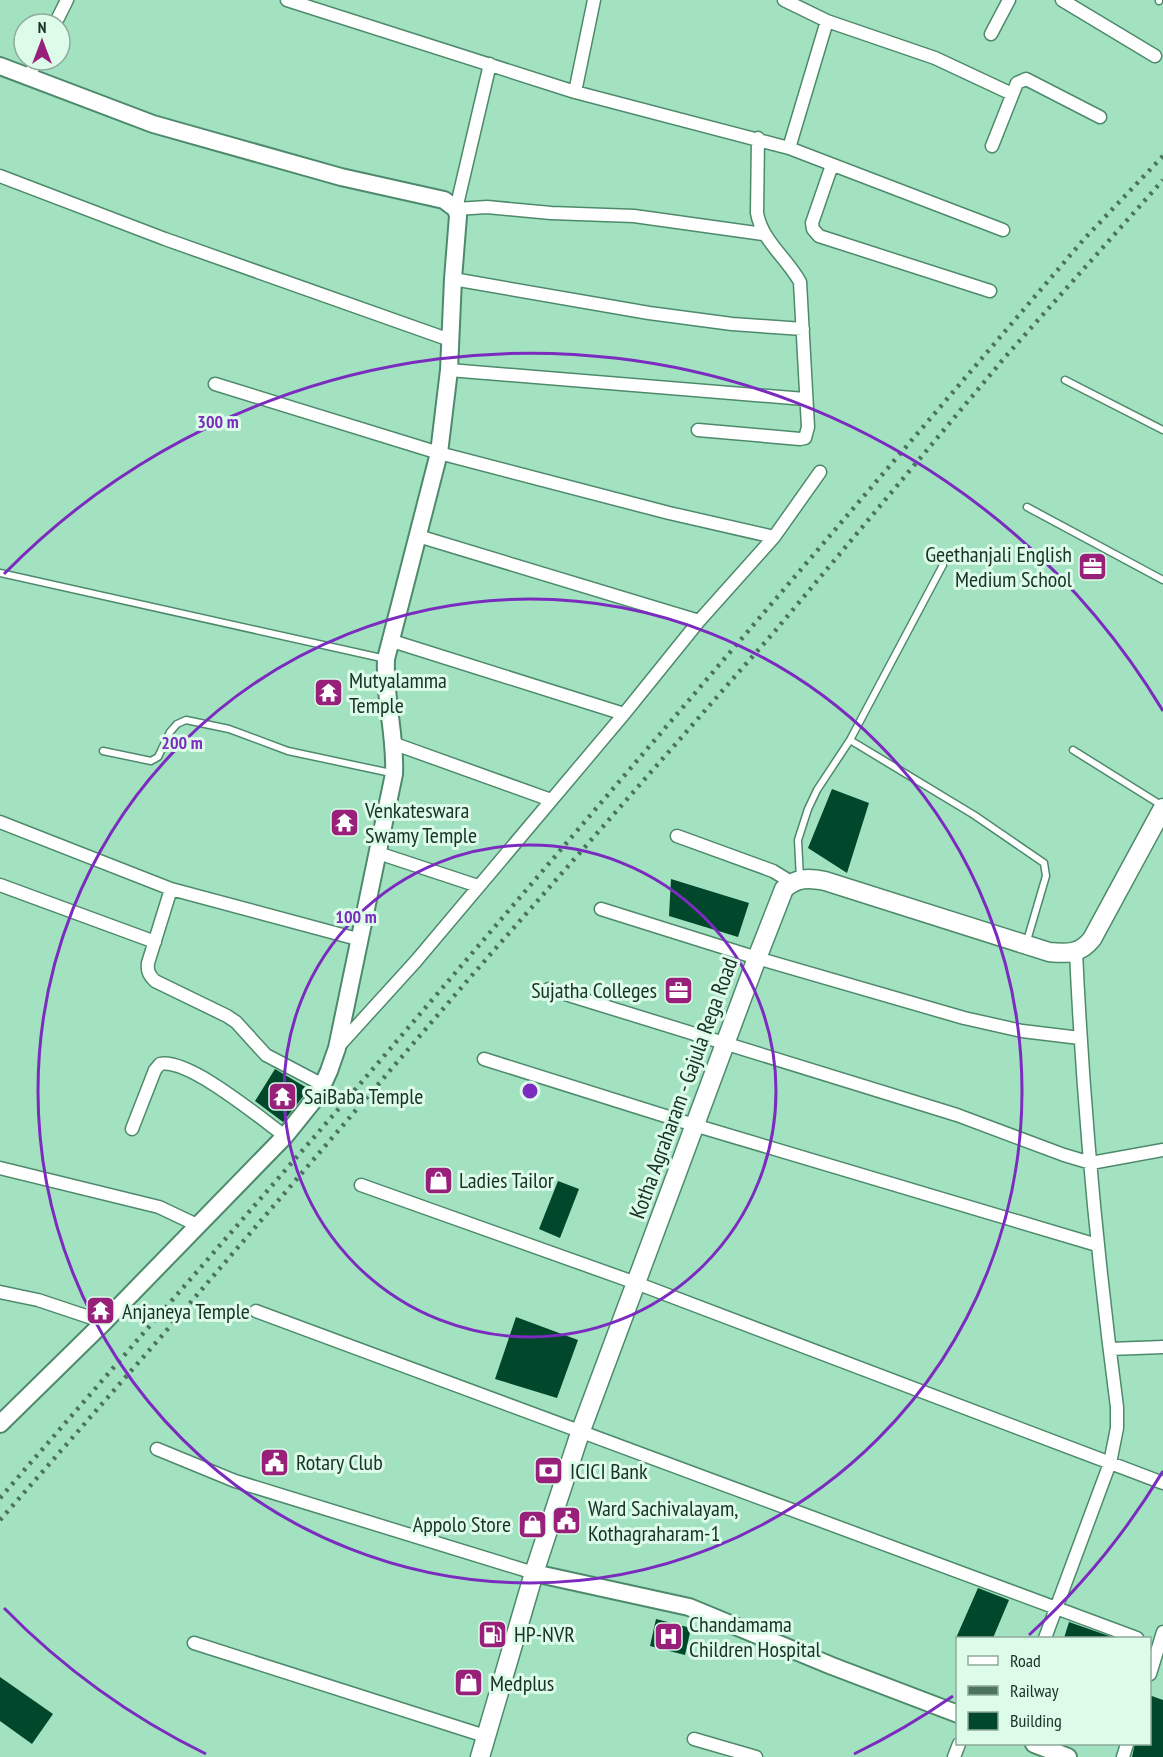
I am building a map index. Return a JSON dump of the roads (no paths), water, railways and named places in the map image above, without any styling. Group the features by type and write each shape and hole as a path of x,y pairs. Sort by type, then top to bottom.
{"main road":[{"path":"795,880 825,881 1049,952 1076,952 1084,949 1092,939 1162,812"},
{"name":"Kotha Agraharam - Gajula Rega Road","path":"480,1757 534,1573 580,1433 757,958 784,889 795,880"}],"street":[{"path":"287,0 575,92 758,138 1003,230"},
{"path":"575,92 594,0"},
{"path":"784,0 827,21 935,58 1012,94"},
{"path":"991,34 1009,0"},
{"path":"1062,0 1155,56"},
{"path":"789,148 827,21"},
{"path":"0,1424 104,1322 285,1136 323,1085 337,1048 394,774 395,744 385,682 386,659 389,640 439,453 449,370 458,225 456,209 490,64"},
{"path":"0,66 153,124 341,177 444,200 456,209 487,207 551,213 634,216 763,234"},
{"path":"28,78 31,72"},
{"path":"992,146 1017,83 1026,79 1100,117"},
{"path":"698,430 805,438 808,427 800,282 792,268 763,234 757,213 758,138"},
{"path":"832,165 812,223 813,229 819,236 990,291"},
{"path":"0,176 165,239 450,340"},
{"path":"453,279 659,314 732,324 803,328"},
{"path":"449,370 805,399"},
{"path":"215,384 439,453 669,513 774,537"},
{"path":"337,1048 416,961 624,714 699,621 774,537 820,472"},
{"path":"418,536 699,621"},
{"path":"389,640 624,714"},
{"path":"395,744 551,800"},
{"path":"0,822 171,889 361,940"},
{"path":"677,836 795,880"},
{"path":"378,853 478,886"},
{"path":"0,885 155,942"},
{"path":"171,889 147,970 155,981 236,1022 266,1055 323,1085"},
{"path":"601,909 757,958 964,1018 1022,1031 1080,1038"},
{"path":"1045,1637 1110,1463 1117,1428 1118,1407 1097,1245 1080,1038 1076,952"},
{"path":"549,989 957,1115 1064,1155 1091,1162 1163,1150"},
{"path":"484,1059 694,1125 1097,1245"},
{"path":"132,1129 155,1070 160,1064 167,1062 195,1072 285,1136"},
{"path":"0,1168 159,1207 197,1225"},
{"path":"361,1185 636,1283 1163,1483"},
{"path":"0,1292 38,1300 104,1322"},
{"path":"256,1311 1134,1637"},
{"path":"1110,1349 1163,1347"},
{"path":"157,1449 235,1481 534,1573 689,1608 956,1714"},
{"path":"1151,1667 1163,1632"},
{"path":"194,1643 485,1736"},
{"path":"694,1739 756,1757"},
{"path":"1039,1745 1068,1757"}],"lane":[{"path":"1065,380 1163,430"},
{"path":"1027,507 1163,580"},
{"path":"795,880 801,827 817,790 850,740 943,565"},
{"path":"0,573 386,659"},
{"path":"103,751 150,761 158,757 170,732 177,724 186,720 229,729 288,751 394,774"},
{"path":"850,740 974,815 1044,863 1046,876 1026,945"},
{"path":"1073,750 1162,812"}],"railway":[{"path":"0,1498 342,1105 1085,238 1163,156"},
{"path":"0,1520 467,981 775,631 1006,356 1163,180"}],"place":[{"name":"Geethanjali English Medium School","path":"1093,567"},
{"name":"Mutyalamma Temple","path":"328,693"},
{"name":"Venkateswara Swamy Temple","path":"344,823"},
{"name":"Sujatha Colleges","path":"678,990"},
{"name":"SaiBaba Temple","path":"283,1096"},
{"name":"Ladies Tailor","path":"438,1180"},
{"name":"Anjaneya Temple","path":"101,1311"},
{"name":"Rotary Club","path":"275,1462"},
{"name":"ICICI Bank","path":"549,1471"},
{"name":"Ward Sachivalayam, Kothagraharam-1","path":"567,1521"},
{"name":"Appolo Store","path":"532,1524"},
{"name":"HP-NVR","path":"493,1634"},
{"name":"Chandamama Children Hospital","path":"668,1637"},
{"name":"Medplus","path":"469,1683"}]}
